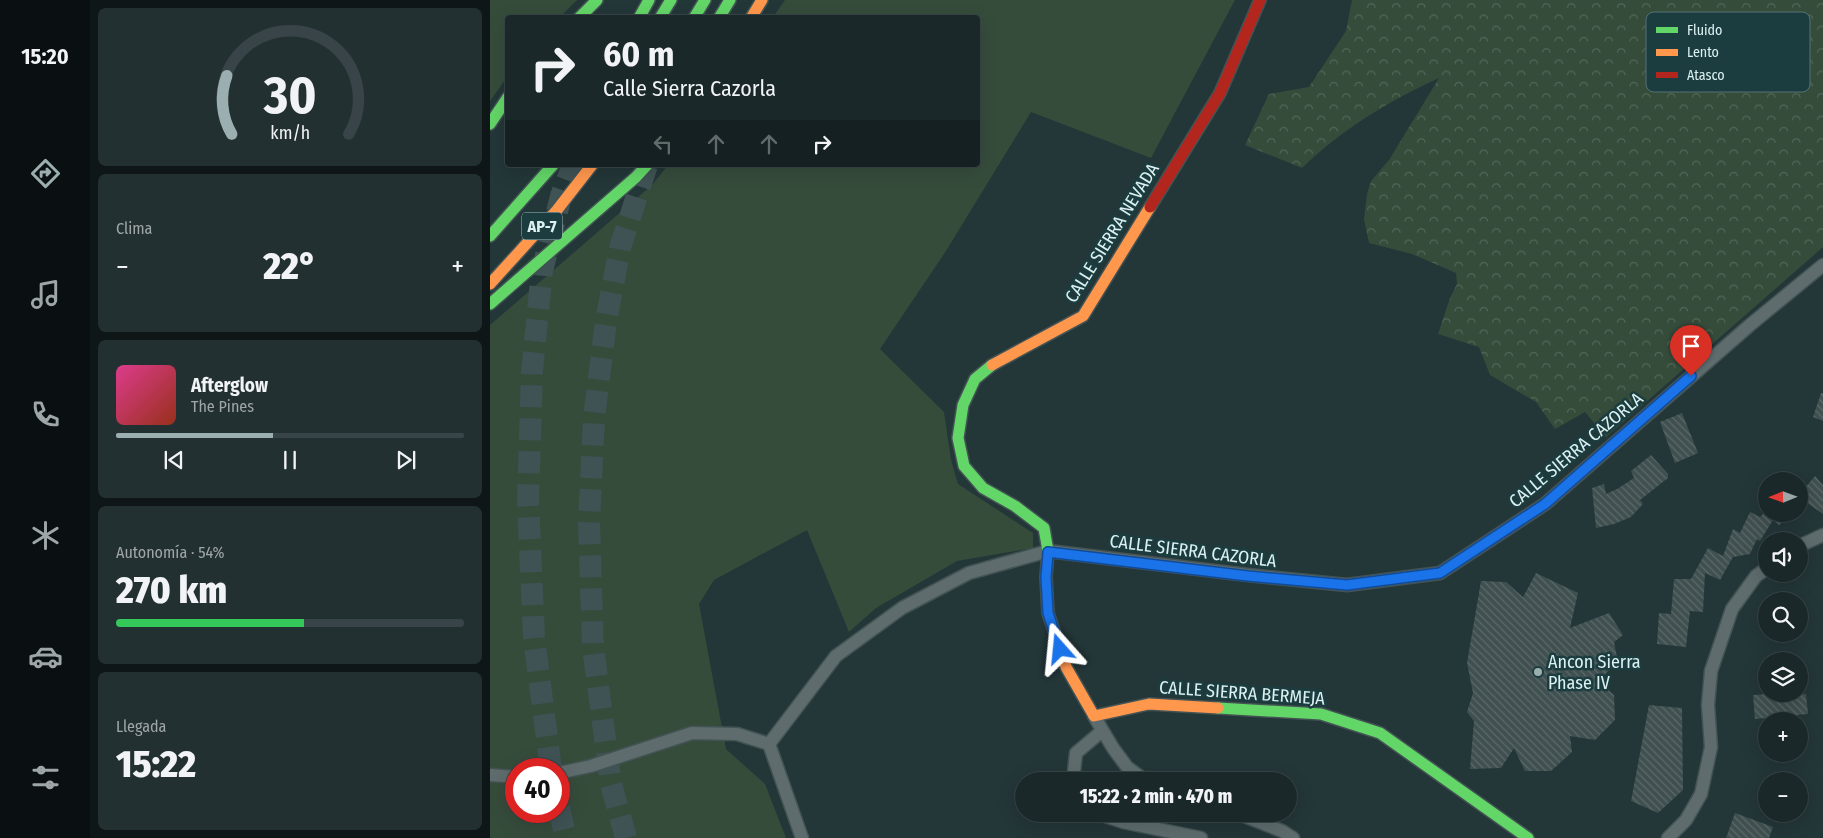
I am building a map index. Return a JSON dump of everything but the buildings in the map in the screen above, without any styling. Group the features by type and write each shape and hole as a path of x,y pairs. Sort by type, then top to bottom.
{"main road":[{"path":"582,15 596,0"},
{"path":"641,15 649,0"},
{"path":"662,15 671,0"},
{"path":"696,15 705,0"},
{"path":"721,15 730,0"},
{"path":"753,15 762,0"},
{"name":"CALLE SIERRA NEVADA","path":"1048,552 1044,528 1014,506 983,488 964,466 958,438 963,405 975,380 996,362 1038,342 1083,316 1220,93 1260,0"},
{"path":"490,124 505,102"},
{"name":"AP-7","path":"490,236 551,167"},
{"name":"AP-7","path":"490,284 557,210 590,167"},
{"path":"490,304 646,167"},
{"path":"1048,552 1046,577 1048,613 1066,667 1094,716"},
{"name":"CALLE SIERRA BERMEJA","path":"1094,716 1149,704 1321,714 1380,733 1528,838"}],"street":[{"name":"CALLE SIERRA CAZORLA","path":"1048,552 1248,576 1347,585 1440,573 1545,504 1750,325 1823,265"},
{"path":"1808,542 1823,535"},
{"path":"769,744 836,656 902,608 969,573 1048,552"},
{"path":"1668,838 1686,820 1701,794 1711,747 1708,705 1711,671 1732,609 1758,575"},
{"path":"1094,716 1127,767 1134,772"},
{"path":"1074,772 1076,752 1102,731"},
{"path":"570,771 591,766 692,733 737,734 769,744"},
{"path":"769,744 802,838"},
{"path":"490,774 505,776"},
{"path":"1123,822 1201,838"},
{"path":"1259,822 1282,831 1293,838"}],"green space":[{"path":"490,0 577,0 562,15 505,15 505,80 490,101"},
{"path":"785,0 1235,0 1151,158 1031,112 946,251 880,349 944,412 951,460 958,484 1033,533 1033,548 957,561 876,608 849,632 807,530 714,580 699,604 726,749 765,784 786,838 490,838 490,325 652,185 666,167 980,167 980,15 774,15"},
{"path":"1352,0 1823,0 1823,247 1606,437 1585,412 1555,429 1536,402 1490,375 1479,347 1438,334 1450,298 1457,284 1456,273 1412,254 1369,243 1364,219 1367,194 1371,181 1389,160 1439,78 1402,96 1367,117 1333,141 1302,168 1245,145 1269,94 1309,87 1346,31"}],"tunnel":[{"path":"550,758 534,638 528,500 532,371 542,271 561,196 572,167"},
{"path":"626,838 611,784 593,648 589,523 594,418 606,321 620,248 646,167"},
{"path":"562,823 566,838"}],"traffic: fast":[{"path":"582,15 597,0"},
{"path":"641,15 649,0"},
{"path":"662,15 671,0"},
{"path":"696,15 705,0"},
{"path":"721,15 730,0"},
{"path":"490,124 505,102"},
{"path":"490,236 551,167"},
{"path":"490,304 645,167"},
{"path":"992,365 975,379 963,405 958,438 964,466 983,488 1015,506 1044,528 1048,551 1046,577 1048,613 1061,651"},
{"path":"1218,708 1321,714 1380,733 1528,838"}],"traffic: slow":[{"path":"753,15 762,0"},
{"path":"490,284 557,210 590,167"},
{"path":"992,365 1083,316 1150,207"},
{"path":"1061,651 1066,667 1094,716 1149,704 1218,708"}],"traffic: jam":[{"path":"1150,207 1220,93 1260,0"}],"place":[{"name":"Ancon Sierra Phase IV","path":"1538,672"}],"route":[{"path":"1060,649 1048,613 1046,577 1048,552 1248,576 1347,585 1440,573 1545,504 1691,376"}]}
